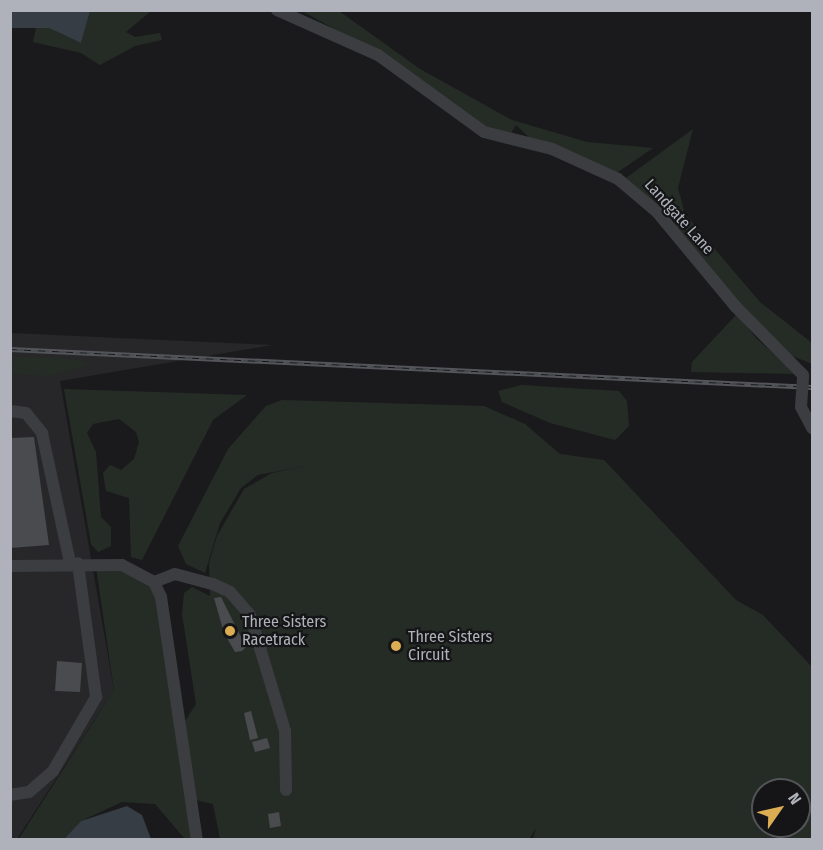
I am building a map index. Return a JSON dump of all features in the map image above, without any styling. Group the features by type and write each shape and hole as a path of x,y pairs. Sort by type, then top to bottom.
{"street":[{"name":"Landgate Lane","path":"278,10 378,55 484,132 552,149 618,179 657,212 736,307 803,375 801,407 813,428"},
{"path":"10,411 26,413 42,433 74,563 96,697 53,771 29,792 10,795"},
{"path":"10,566 96,562 122,565 154,582 161,597 197,840"},
{"path":"154,582 175,574 213,584 230,592 250,615 285,731 286,790"}],"shaded area":[{"path":"11,10 90,11 81,43 49,28 11,28"},
{"path":"90,10 151,11 126,32 135,37 160,33 162,40 135,46 100,65 81,53 33,42 36,28 49,28 81,43"},
{"path":"302,11 339,11 420,69 512,120 587,142 653,148 615,174 532,140 516,125 509,136 486,131 367,47"},
{"path":"693,129 678,188 685,214 760,302 812,343 812,364 790,355 742,309 626,178"},
{"path":"737,314 756,338 796,374 691,372 692,362"},
{"path":"11,333 273,345 60,381 114,690 17,839 11,840"},
{"path":"11,357 54,357 86,361 83,367 48,376 11,374"},
{"path":"521,385 619,391 627,401 629,426 615,440 550,423 502,402 498,391"},
{"path":"64,389 247,395 213,420 142,560 131,557 129,498 106,491 103,473 110,465 121,470 134,459 139,442 136,432 119,419 93,424 87,433 96,452 101,517 111,527 111,546 98,552 91,544"},
{"path":"282,400 484,406 525,424 560,454 604,460 736,600 763,615 812,667 812,839 533,839 536,828 529,840 220,839 213,804 196,800 185,721 196,704 182,614 184,593 192,587 210,596 209,563 217,536 244,489 272,473 310,465 258,475 241,488 220,523 205,573 186,564 178,546 228,449 266,406"},
{"path":"96,567 122,567 154,587 193,839 185,839 155,804 122,802 81,821 64,839 18,840 114,690"},
{"path":"127,806 142,815 151,839 64,839 81,821"}],"building":[{"path":"34,437 49,545 10,548 10,438"},
{"name":"Three Sisters Racetrack","path":"221,597 246,647 242,651 235,652 224,633 214,598"},
{"path":"57,661 82,663 80,692 55,691"},
{"path":"251,711 258,738 250,740 244,713"},
{"path":"267,738 270,748 255,752 252,742"},
{"path":"279,812 281,826 270,828 268,814"}],"railway":[{"path":"10,349 812,387"}],"place":[{"name":"Three Sisters Racetrack","path":"230,631"},
{"name":"Three Sisters Circuit","path":"396,646"}]}
